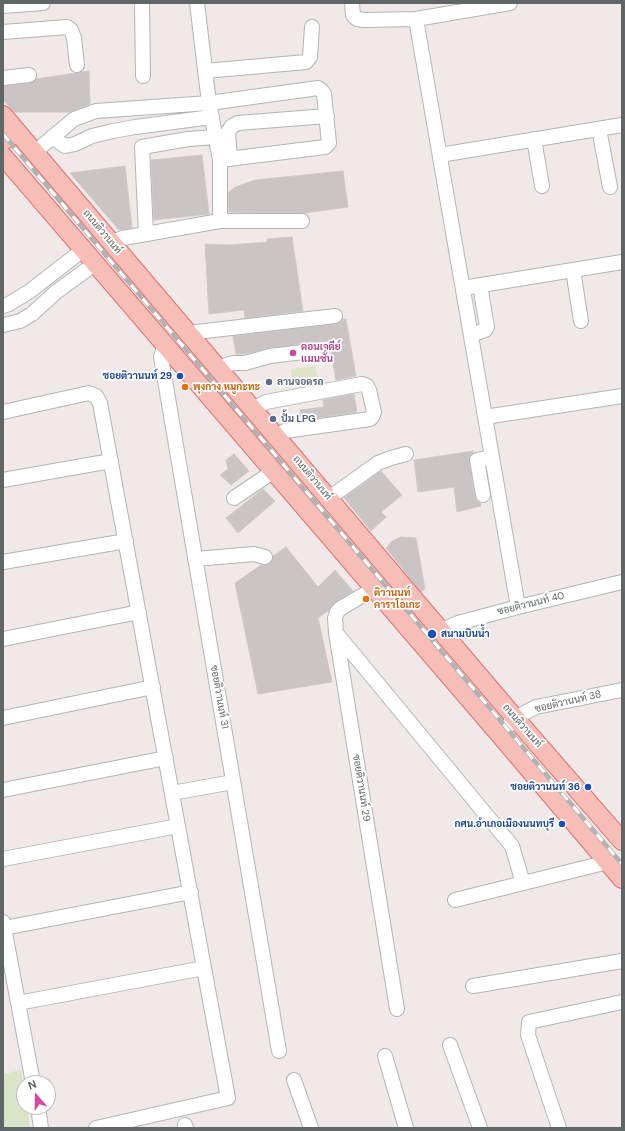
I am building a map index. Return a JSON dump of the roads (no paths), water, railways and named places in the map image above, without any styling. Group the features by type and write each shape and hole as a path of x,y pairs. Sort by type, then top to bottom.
{"main road":[{"name":"ถนนติวานนท์","path":"3,115 10,136 35,152 515,718 620,835"},
{"path":"3,156 375,588 622,879"}],"street":[{"path":"3,6 43,3"},
{"path":"142,3 143,76"},
{"path":"197,3 209,103 216,137 225,159"},
{"path":"352,3 353,15 357,19 364,20 416,19 510,3"},
{"path":"416,19 518,607"},
{"path":"3,32 67,27 71,30 74,38 77,64"},
{"path":"205,71 306,62 310,57 312,27"},
{"path":"3,78 29,75"},
{"path":"35,152 74,119 96,111 209,103 318,88 324,94 329,143 325,147 225,159"},
{"path":"129,109 142,148 146,234"},
{"path":"220,221 228,132 232,126 238,124 327,116"},
{"path":"52,137 65,146 75,144 92,136 135,127 212,117"},
{"path":"440,155 622,125"},
{"path":"599,129 610,187"},
{"path":"142,148 188,139 216,137"},
{"path":"534,139 542,186"},
{"path":"112,242 123,238 220,221 302,221"},
{"path":"3,306 30,291 84,249"},
{"path":"463,288 622,262"},
{"path":"3,325 20,321 32,314 56,292 96,263"},
{"path":"573,270 581,321"},
{"path":"471,335 485,330 487,327 480,285"},
{"path":"188,333 335,316"},
{"name":"ซอยติวานนท์ 31","path":"165,344 161,357 279,1051"},
{"path":"218,368 232,363 245,363 270,356 320,350"},
{"path":"253,409 266,402 362,384 367,386 370,390 374,412 370,420 285,431 276,436"},
{"path":"3,412 89,393 96,396 100,403 228,1098 96,1128"},
{"path":"485,417 622,396"},
{"path":"329,498 378,463 406,454"},
{"path":"482,495 477,460 492,457"},
{"path":"3,480 111,461"},
{"path":"234,498 274,471"},
{"path":"3,562 126,541"},
{"path":"195,559 254,554 265,557"},
{"name":"ซอยติวานนท์ 40","path":"440,630 458,623 518,607 622,582"},
{"name":"ซอยติวานนท์ 29","path":"375,588 341,608 337,612 335,618 336,633 397,1009"},
{"path":"3,639 139,612"},
{"path":"336,633 512,846 523,883"},
{"path":"3,718 153,687"},
{"name":"ซอยติวานนท์ 38","path":"515,718 536,707 622,690"},
{"path":"500,735 515,718"},
{"path":"3,790 166,758"},
{"path":"172,793 233,782"},
{"path":"3,859 178,826"},
{"path":"455,900 608,862"},
{"path":"32,1075 4,925 190,892"},
{"path":"473,986 622,961"},
{"path":"18,1003 204,968"},
{"path":"559,1128 528,1035 529,1022 622,1002"},
{"path":"450,1045 480,1128"},
{"path":"385,1056 406,1128"},
{"path":"294,1080 311,1128"},
{"path":"40,1115 42,1128"}],"railway":[{"path":"3,134 622,864"}],"place":[{"name":"ดอนเจดีย์ แมนชั่น","path":"293,353"},
{"name":"ซอยติวานนท์ 29","path":"180,376"},
{"name":"ลานจอดรถ","path":"269,382"},
{"name":"พุงกาง หมูกะทะ","path":"185,387"},
{"name":"ปั้ม LPG","path":"273,419"},
{"name":"ติวานนท์ คาราโอเกะ","path":"366,599"},
{"name":"สนามบินน้ำ","path":"432,634"},
{"name":"ซอยติวานนท์ 36","path":"588,787"},
{"name":"กศน.อำเภอเมืองนนทบุรี","path":"562,824"}]}
